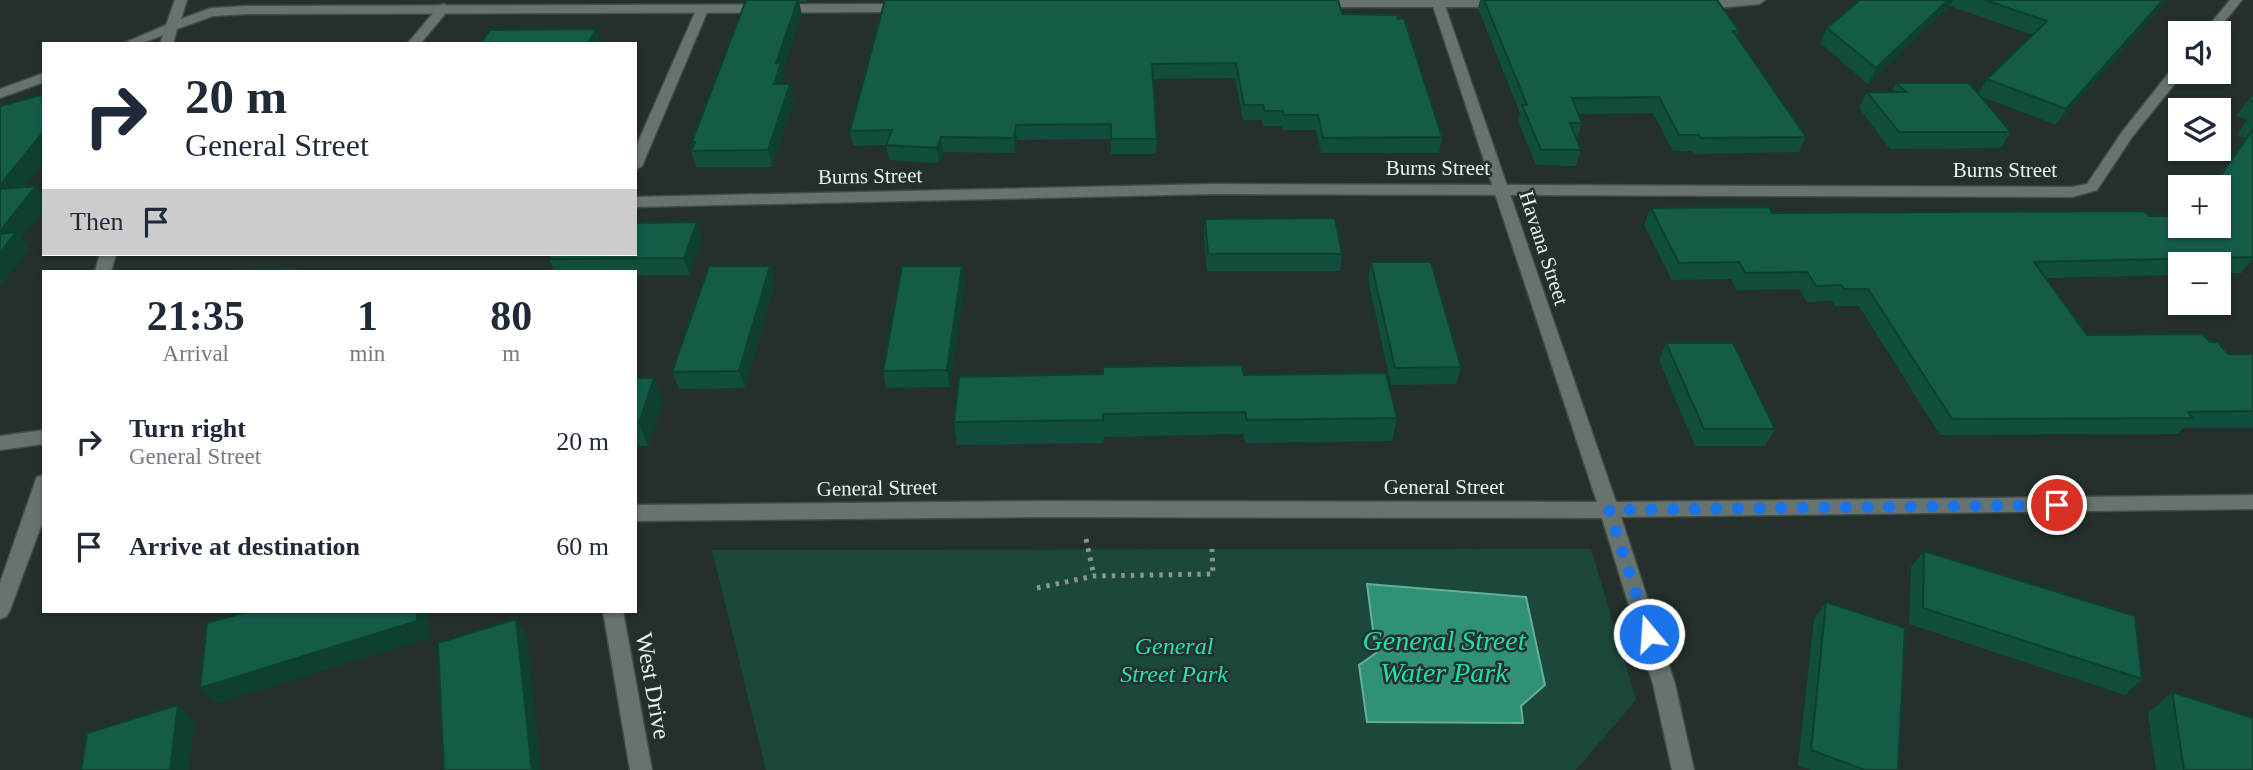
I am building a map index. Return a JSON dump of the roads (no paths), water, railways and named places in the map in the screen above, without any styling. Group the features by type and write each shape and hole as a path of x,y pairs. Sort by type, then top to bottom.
{"street":[{"path":"167,42 181,0"},
{"path":"1685,6 1718,6 1759,0"},
{"path":"2219,21 2236,0"},
{"name":"Havana Street","path":"1438,1 1609,510 1664,684 1683,770"},
{"path":"1299,3 1520,3"},
{"path":"415,42 444,8"},
{"path":"133,42 171,25 211,12 444,8 924,8"},
{"path":"637,161 702,10"},
{"path":"0,94 42,78"},
{"name":"Burns Street","path":"637,202 1213,189 2072,192 2091,187 2168,83"},
{"path":"0,443 42,437"},
{"path":"0,610 39,518 42,496"},
{"name":"General Street","path":"637,513 1046,509 1609,510 2253,502"},
{"name":"West Drive","path":"613,613 641,770"}],"water":[{"name":"General Street Water Park","path":"1367,584 1526,597 1545,685 1521,706 1523,723 1367,722 1359,665 1376,653"}],"park label":[{"name":"General Street Park","path":"1174,660"}]}
